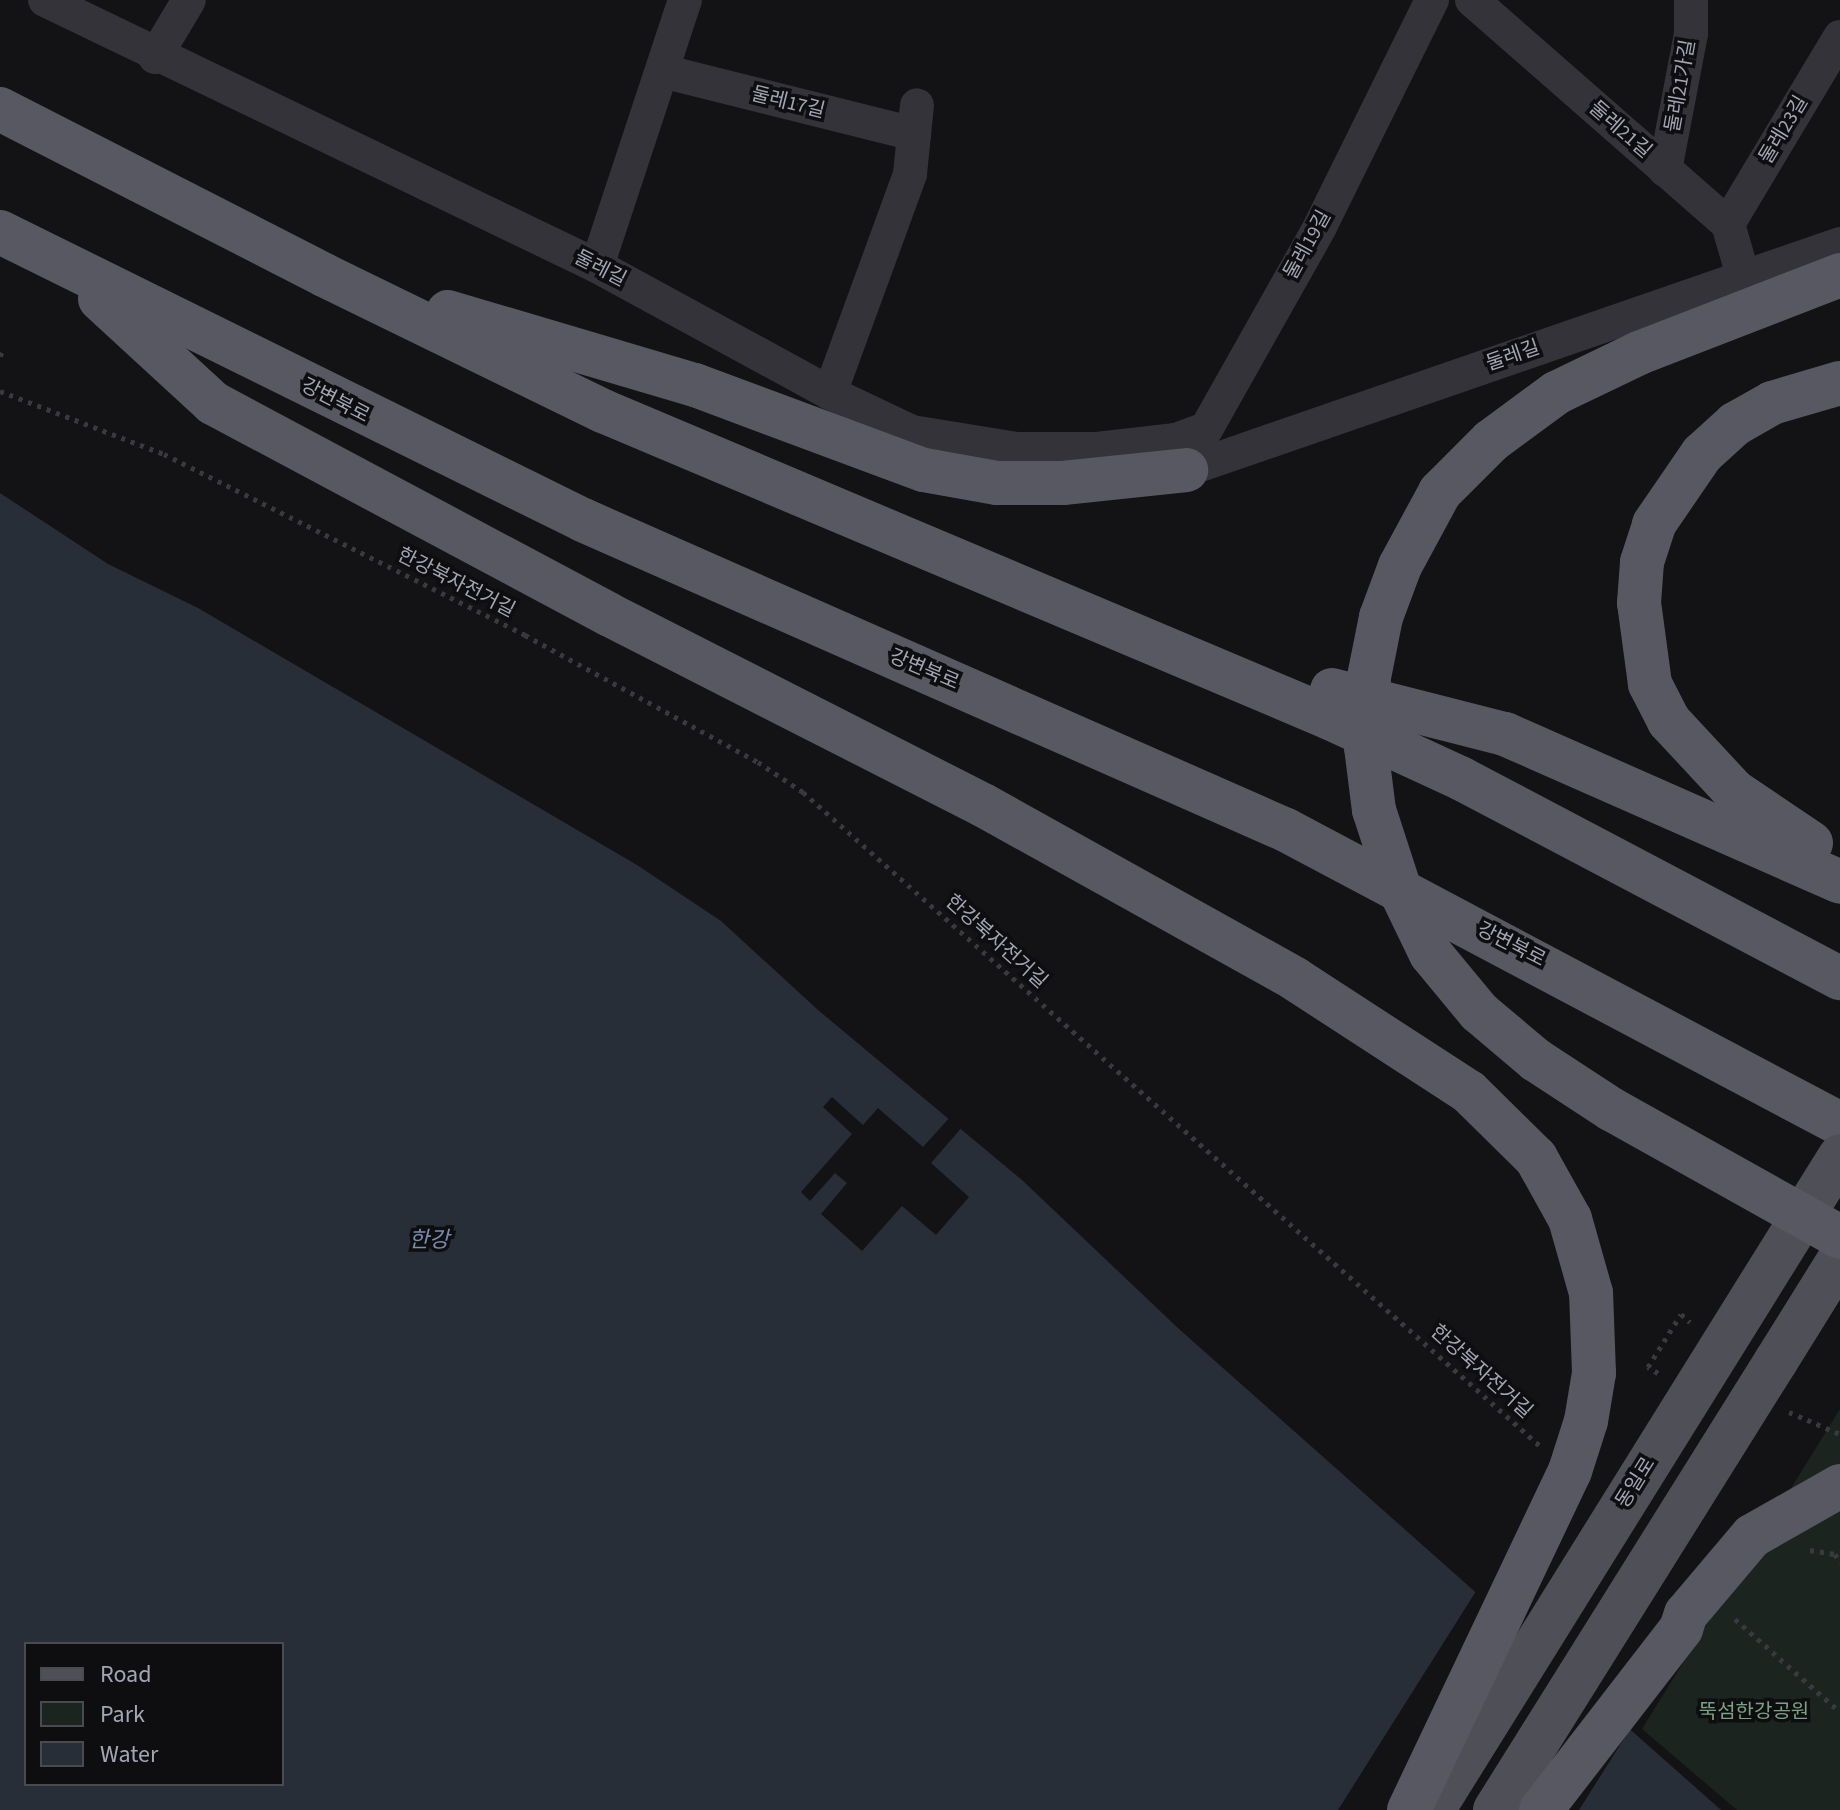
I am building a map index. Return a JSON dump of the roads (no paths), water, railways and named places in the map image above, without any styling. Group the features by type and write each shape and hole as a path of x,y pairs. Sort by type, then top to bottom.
{"highway":[{"path":"0,109 324,275 618,417 1163,647 1462,779 1840,978"},
{"name":"강변북로","path":"0,232 583,520 1286,830 1840,1124"},
{"path":"59,263 213,403 608,614 983,805 1295,979 1469,1092 1536,1158 1570,1219 1591,1293 1594,1373 1586,1421 1570,1471 1409,1810"},
{"path":"324,275 695,385 924,470 997,483 1063,483 1181,455"},
{"path":"1840,275 1639,353 1556,393 1491,441 1440,492 1400,566 1381,617 1369,677 1366,747 1374,810 1400,890 1431,954 1479,1012 1536,1060 1611,1109 1840,1237"},
{"path":"1840,383 1772,403 1735,424 1702,454 1654,524 1642,562 1639,603 1650,684 1669,721 1734,791 1840,861"},
{"path":"1163,647 1505,734 1840,882"},
{"path":"1772,1086 1840,1156"},
{"path":"1541,1810 1681,1629 1686,1614 1752,1536 1840,1486"}],"main road":[{"name":"동일로","path":"1433,1810 1840,1156"},
{"path":"1495,1810 1840,1258"}],"street":[{"name":"둘레길","path":"45,0 155,57 597,266 830,393 912,432 1017,449 1097,449 1181,455 1840,244"},
{"path":"155,57 189,0"},
{"path":"597,266 685,0"},
{"name":"둘레19길","path":"1181,455 1206,429 1320,227 1432,0"},
{"name":"둘레21길","path":"1472,0 1728,224"},
{"name":"둘레21가길","path":"1665,170 1691,34 1691,0"},
{"name":"둘레23길","path":"1728,224 1840,37"},
{"name":"둘레17길","path":"662,71 916,120 910,174 830,393"},
{"path":"1728,224 1743,276"}],"water":[{"name":"한강","path":"0,493 108,564 198,608 637,865 721,921 818,1010 1022,1180 1179,1329 1721,1810 0,1810"}],"park label":[{"name":"뚝섬한강공원","path":"1754,1712"}]}
